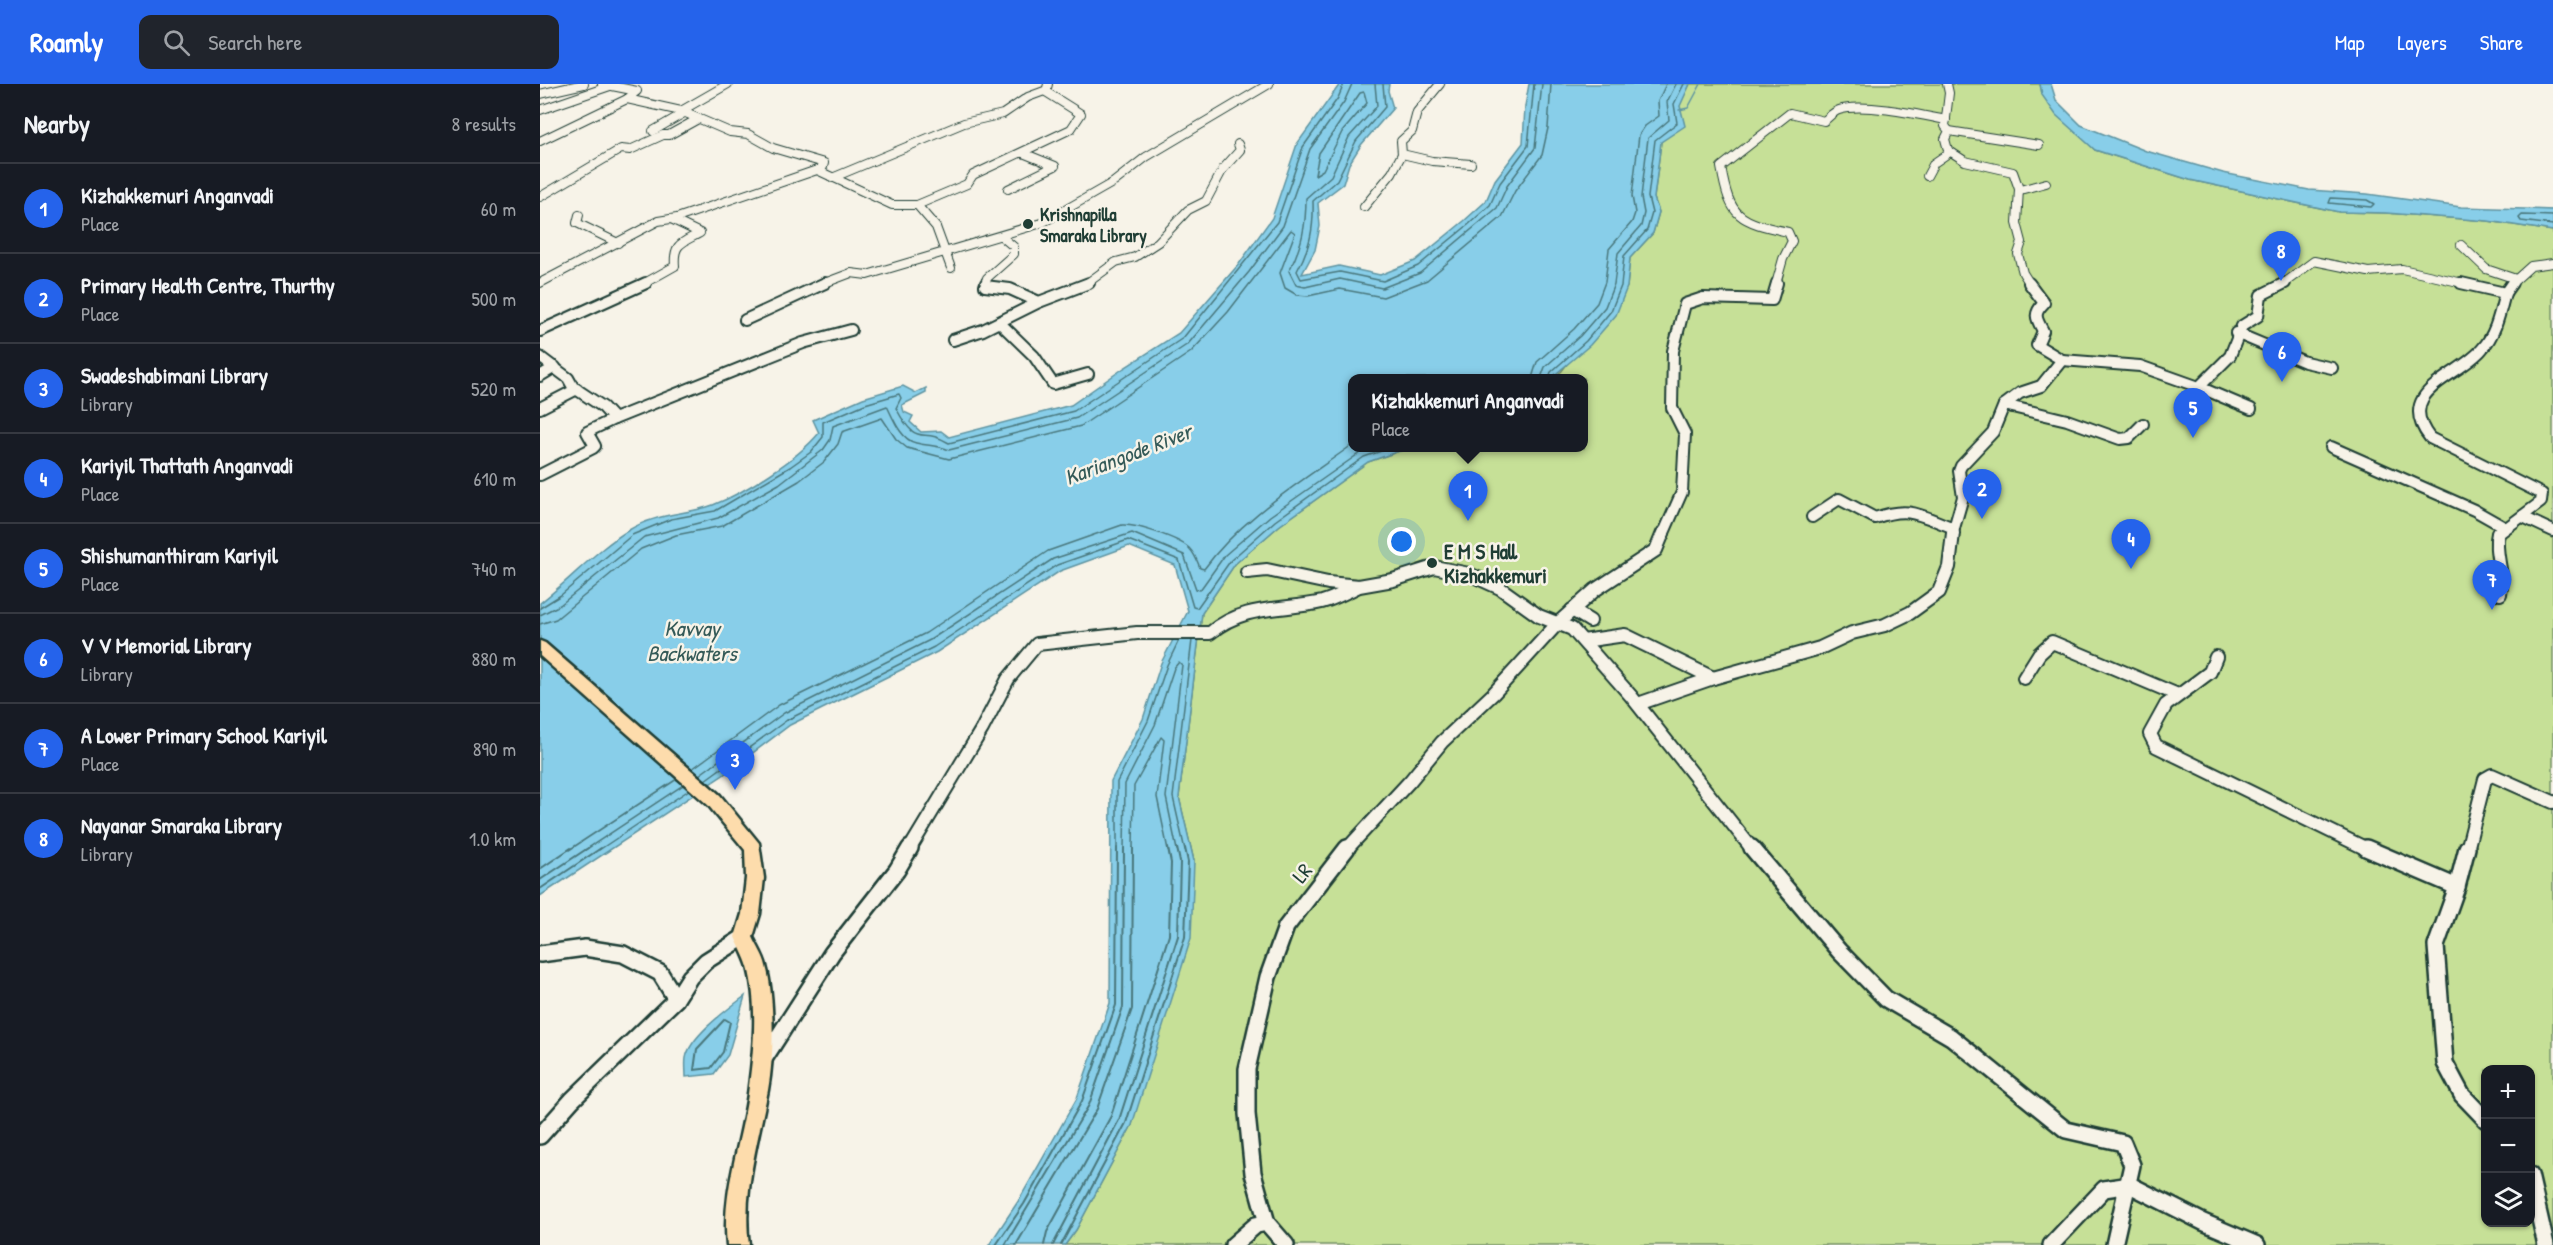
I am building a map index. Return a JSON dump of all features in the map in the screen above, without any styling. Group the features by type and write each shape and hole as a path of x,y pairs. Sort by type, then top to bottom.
{"main road":[{"path":"540,647 714,800 753,849 755,878 751,914 744,937 757,966 763,1012 759,1087 740,1175 735,1221 738,1245"}],"street":[{"path":"540,94 584,84"},
{"path":"653,131 728,84"},
{"path":"832,178 964,123 1003,114 1048,87 1059,84"},
{"path":"745,320 837,277 850,273 867,275 946,250 1001,237 1053,218 1114,182 1146,157 1269,84"},
{"path":"1364,207 1392,173 1402,154 1401,141 1412,131 1411,124 1440,84"},
{"path":"1947,84 1949,93 1945,127 1949,131 2039,145"},
{"path":"540,110 606,85 637,91 627,99 540,141"},
{"path":"817,170 892,205 917,205 967,184 973,175 1071,129 1081,114 1046,92 1048,87"},
{"path":"540,283 654,223 823,167 824,163 772,148 748,134 730,132 682,112 627,99"},
{"path":"1790,113 1802,103"},
{"path":"1790,113 1824,121 1840,109 1872,109 1946,120"},
{"name":"LR","path":"1267,1223 1253,1173 1247,1114 1247,1069 1268,977 1286,927 1357,835 1410,781 1442,742 1493,694 1558,623 1595,590 1656,550 1682,492 1684,434 1672,408 1673,351 1684,304 1703,298 1772,300 1783,259 1791,241 1788,232 1739,219 1729,207 1721,167 1790,113"},
{"path":"540,197 621,149 630,150 698,119"},
{"path":"1949,131 1945,145 1950,152 1965,161 2013,172 2020,190 2015,226 2022,242 2018,254 2023,263 2023,273 2042,296 2044,303 2036,311 2036,317 2043,331 2037,345 2061,360 2140,366 2251,409"},
{"path":"953,340 1000,322 1039,302 1087,284 1116,262 1135,257 1158,242 1188,210 1206,201 1223,169 1240,150 1238,144"},
{"path":"1927,176 1934,164 1950,152"},
{"path":"1008,189 1055,166 1023,153"},
{"path":"1402,154 1432,161 1471,165"},
{"path":"2020,190 2046,183"},
{"path":"917,205 936,227 951,268"},
{"path":"579,214 577,223 618,243"},
{"path":"540,331 604,300 631,291 675,266 674,252 678,246 700,232 671,219"},
{"path":"1001,237 1014,247 1014,254 987,278 986,285 1016,291 1039,302"},
{"path":"2461,245 2486,269 2516,279"},
{"path":"2199,387 2229,357 2236,333 2242,323 2258,316 2261,308 2261,295 2283,284 2314,261 2368,272 2402,269 2505,293"},
{"path":"2500,594 2504,578 2495,547 2497,534 2541,502 2542,494 2430,438 2421,430 2416,415 2426,395 2449,372 2480,352 2498,319 2505,293 2529,264 2544,261 2553,263"},
{"path":"1000,322 1034,356 1053,384 1088,374"},
{"path":"540,475 593,448 595,446 587,432 614,419 803,343 850,330"},
{"path":"2236,333 2305,362 2332,368"},
{"path":"540,357 555,367 577,389 603,407 614,419"},
{"path":"1638,704 1713,678 1820,648 1910,613 1939,592 1949,567 1954,528 1963,497 1959,471 1961,466 1993,432 2004,405 2020,393 2041,386 2061,360"},
{"path":"540,376 555,367"},
{"path":"540,408 577,389"},
{"path":"2004,405 2067,420 2120,439 2129,438 2143,424"},
{"path":"2331,447 2474,510 2504,527"},
{"path":"1812,517 1839,499 1875,518 1896,510 1908,511 1954,528"},
{"path":"2523,517 2553,531"},
{"path":"760,1065 832,953 897,870 982,729 1008,679 1037,644 1137,633 1210,633 1225,620 1279,606 1323,602 1359,586 1393,580 1434,567 1469,574 1500,588 1539,615 1572,629 1638,704 1744,840 1839,951 1886,999 1951,1036 2066,1130 2123,1143 2132,1165 2130,1185 2114,1245"},
{"path":"1247,572 1268,570 1328,583 1359,586"},
{"path":"1572,610 1590,621"},
{"path":"1583,640 1625,635 1713,678"},
{"path":"2024,678 2039,654 2052,642 2178,694"},
{"path":"2216,657 2210,672 2166,705 2150,734 2156,746 2398,864 2457,887"},
{"path":"2485,1119 2462,1095 2445,1063 2436,946 2457,887 2485,779 2492,776 2553,802"},
{"path":"540,1136 572,1100 676,999 690,977 706,961 744,937"},
{"path":"540,954 585,948 623,954 660,973 676,999"},
{"path":"2051,1245 2104,1189 2130,1185 2203,1222 2257,1245"},
{"path":"2535,1197 2546,1245"},
{"path":"1233,1245 1256,1225 1267,1223 1286,1245"}],"green space":[{"path":"1690,84 2040,84 2043,95 2095,150 2190,180 2339,212 2386,213 2488,221 2553,231 2553,1245 1065,1245 1076,1230 1132,1125 1194,861 1179,797 1202,613 1235,564 1279,526 1368,462 1397,452 1588,452 1588,374 1558,374 1627,287 1630,258 1653,233 1659,212 1654,198 1661,142"}],"water":[{"name":"Kavvay Backwaters","path":"1340,84 1389,84 1388,91 1393,108 1361,145 1349,164 1343,184 1318,203 1320,226 1315,250 1302,274 1339,266 1380,275 1415,261 1486,201 1495,180 1523,143 1529,84 1690,84 1680,106 1685,126 1661,142 1654,198 1659,212 1653,233 1630,258 1627,287 1616,315 1590,345 1556,374 1348,374 1348,452 1397,452 1368,462 1279,526 1235,564 1202,613 1179,797 1194,861 1191,938 1132,1125 1076,1230 1065,1245 989,1245 1019,1200 1077,1098 1110,1003 1111,781 1143,719 1161,663 1188,611 1175,565 1129,546 1060,571 937,652 790,725 722,776 540,896 540,603 606,546 639,524 713,505 726,500 770,474 798,454 819,433 813,420 863,398 903,386 916,393 926,388 926,393 902,405 904,412 913,416 910,422 921,432 941,431 949,437 1071,405 1179,333 1239,264 1272,218 1297,144"},
{"path":"2040,84 2051,84 2056,100 2081,125 2146,151 2223,173 2309,190 2367,194 2461,207 2553,210 2553,231 2488,221 2386,213 2339,212 2190,180 2095,150 2056,115 2042,95"},
{"path":"745,996 728,1055 714,1074 686,1077 686,1058 695,1041 702,1032"}],"waterway":[{"path":"1679,110 1688,108 1701,84"}],"place":[{"name":"Krishnapilla Smaraka Library","path":"1028,224"},
{"name":"Nayanar Smaraka Library","path":"2281,281"},
{"name":"V V Memorial Library","path":"2282,382"},
{"name":"Shishumanthiram Kariyil","path":"2193,438"},
{"name":"Primary Health Centre, Thurthy","path":"1982,519"},
{"name":"Kizhakkemuri Anganvadi","path":"1468,521"},
{"name":"E M S Hall Kizhakkemuri","path":"1432,563"},
{"name":"Kariyil Thattath Anganvadi","path":"2131,569"},
{"name":"A Lower Primary School Kariyil","path":"2492,610"},
{"name":"Swadeshabimani Library","path":"735,790"}],"water label":[{"name":"Kariangode River","path":"1128,454"}]}
